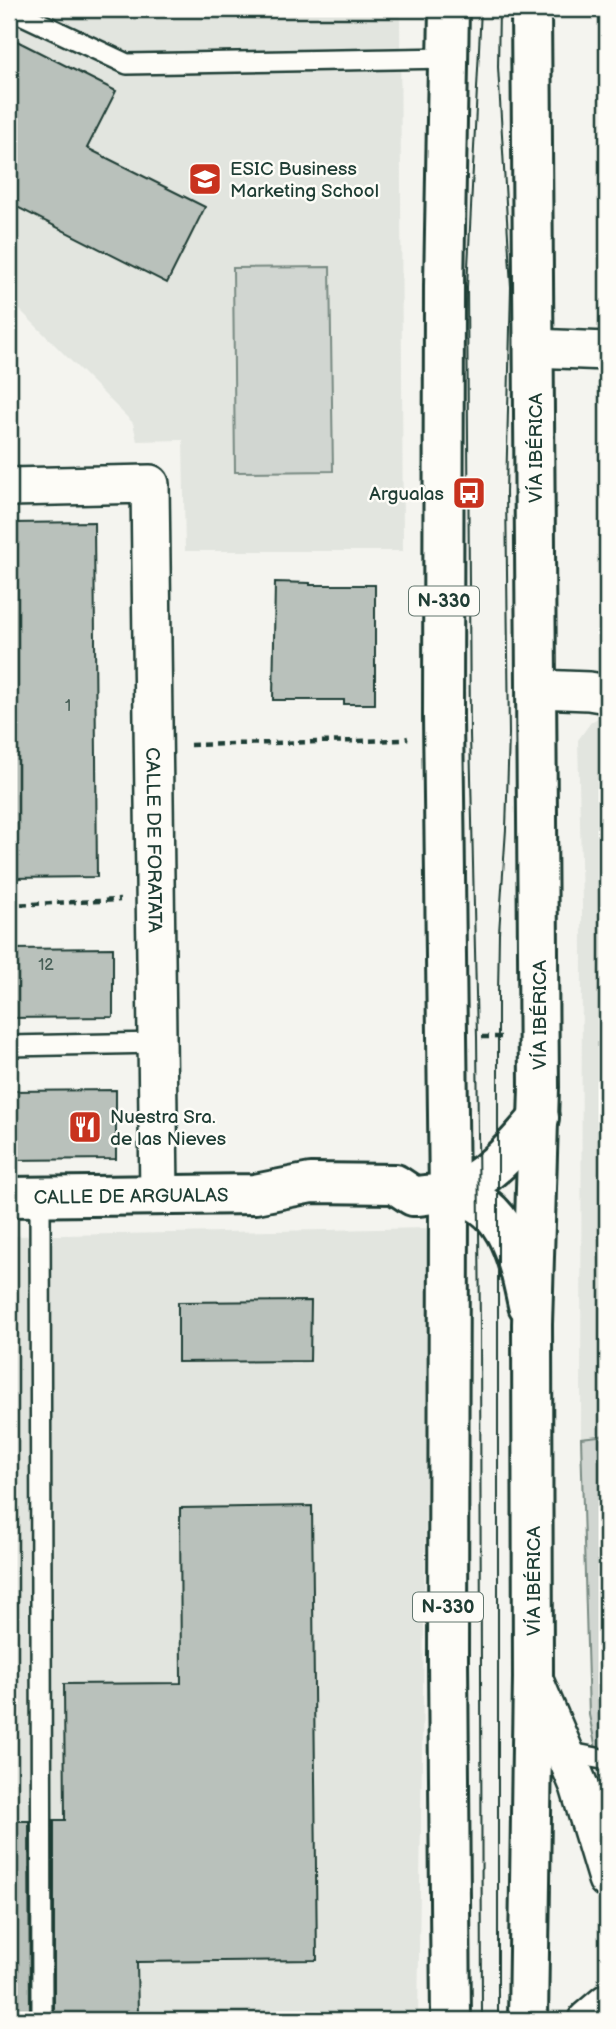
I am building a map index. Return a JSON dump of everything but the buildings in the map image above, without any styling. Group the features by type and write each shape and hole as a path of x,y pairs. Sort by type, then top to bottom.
{"main road":[{"name":"N-330","path":"449,9 444,300 443,689 447,1036 431,1195 448,1659 451,2020"},
{"name":"VÍA IBÉRICA","path":"527,2020 533,1678 531,1324 539,1118 531,9"},
{"name":"CALLE DE ARGUALAS","path":"24,1197 255,1194 309,1205 396,1204 478,1180 498,1164 539,1118"},
{"path":"431,1195 478,1202 498,1218 514,1251 531,1324"}],"street":[{"path":"534,348 607,351"},
{"name":"CALLE DE FORATATA","path":"9,487 150,484 159,1195"},
{"path":"537,689 607,694"},
{"path":"533,1678 579,1786 607,1874"},
{"path":"587,2020 607,2003"}],"lane":[{"path":"10,9 127,64 449,58"},
{"path":"9,1046 158,1043"},
{"path":"24,1197 42,2020"},
{"path":"566,1752 607,1760"}],"path":[{"path":"154,746 401,740 418,734"},
{"path":"9,905 156,899"},
{"path":"447,1036 539,1037"}],"shaded area":[{"name":"ESIC Business Marketing School","path":"9,9 400,9 403,551 185,551 183,440 137,441 133,423 9,299"},
{"path":"330,267 333,471 235,472 233,268"},
{"path":"607,715 607,1435 581,1438 582,904 578,740 591,722"},
{"path":"430,1228 418,2020 9,2020 9,1236"},
{"path":"607,1435 607,1802 589,1715 581,1438"}],"tram line":[{"path":"481,9 467,287 470,734 480,1326 482,2020"},
{"path":"498,2020 498,994 509,734 506,492 511,287 498,67 499,9"}],"place":[{"name":"ESIC Business Marketing School","path":"205,179"},
{"name":"Argualas","path":"469,493"},
{"name":"Nuestra Sra. de las Nieves","path":"85,1127"}]}
